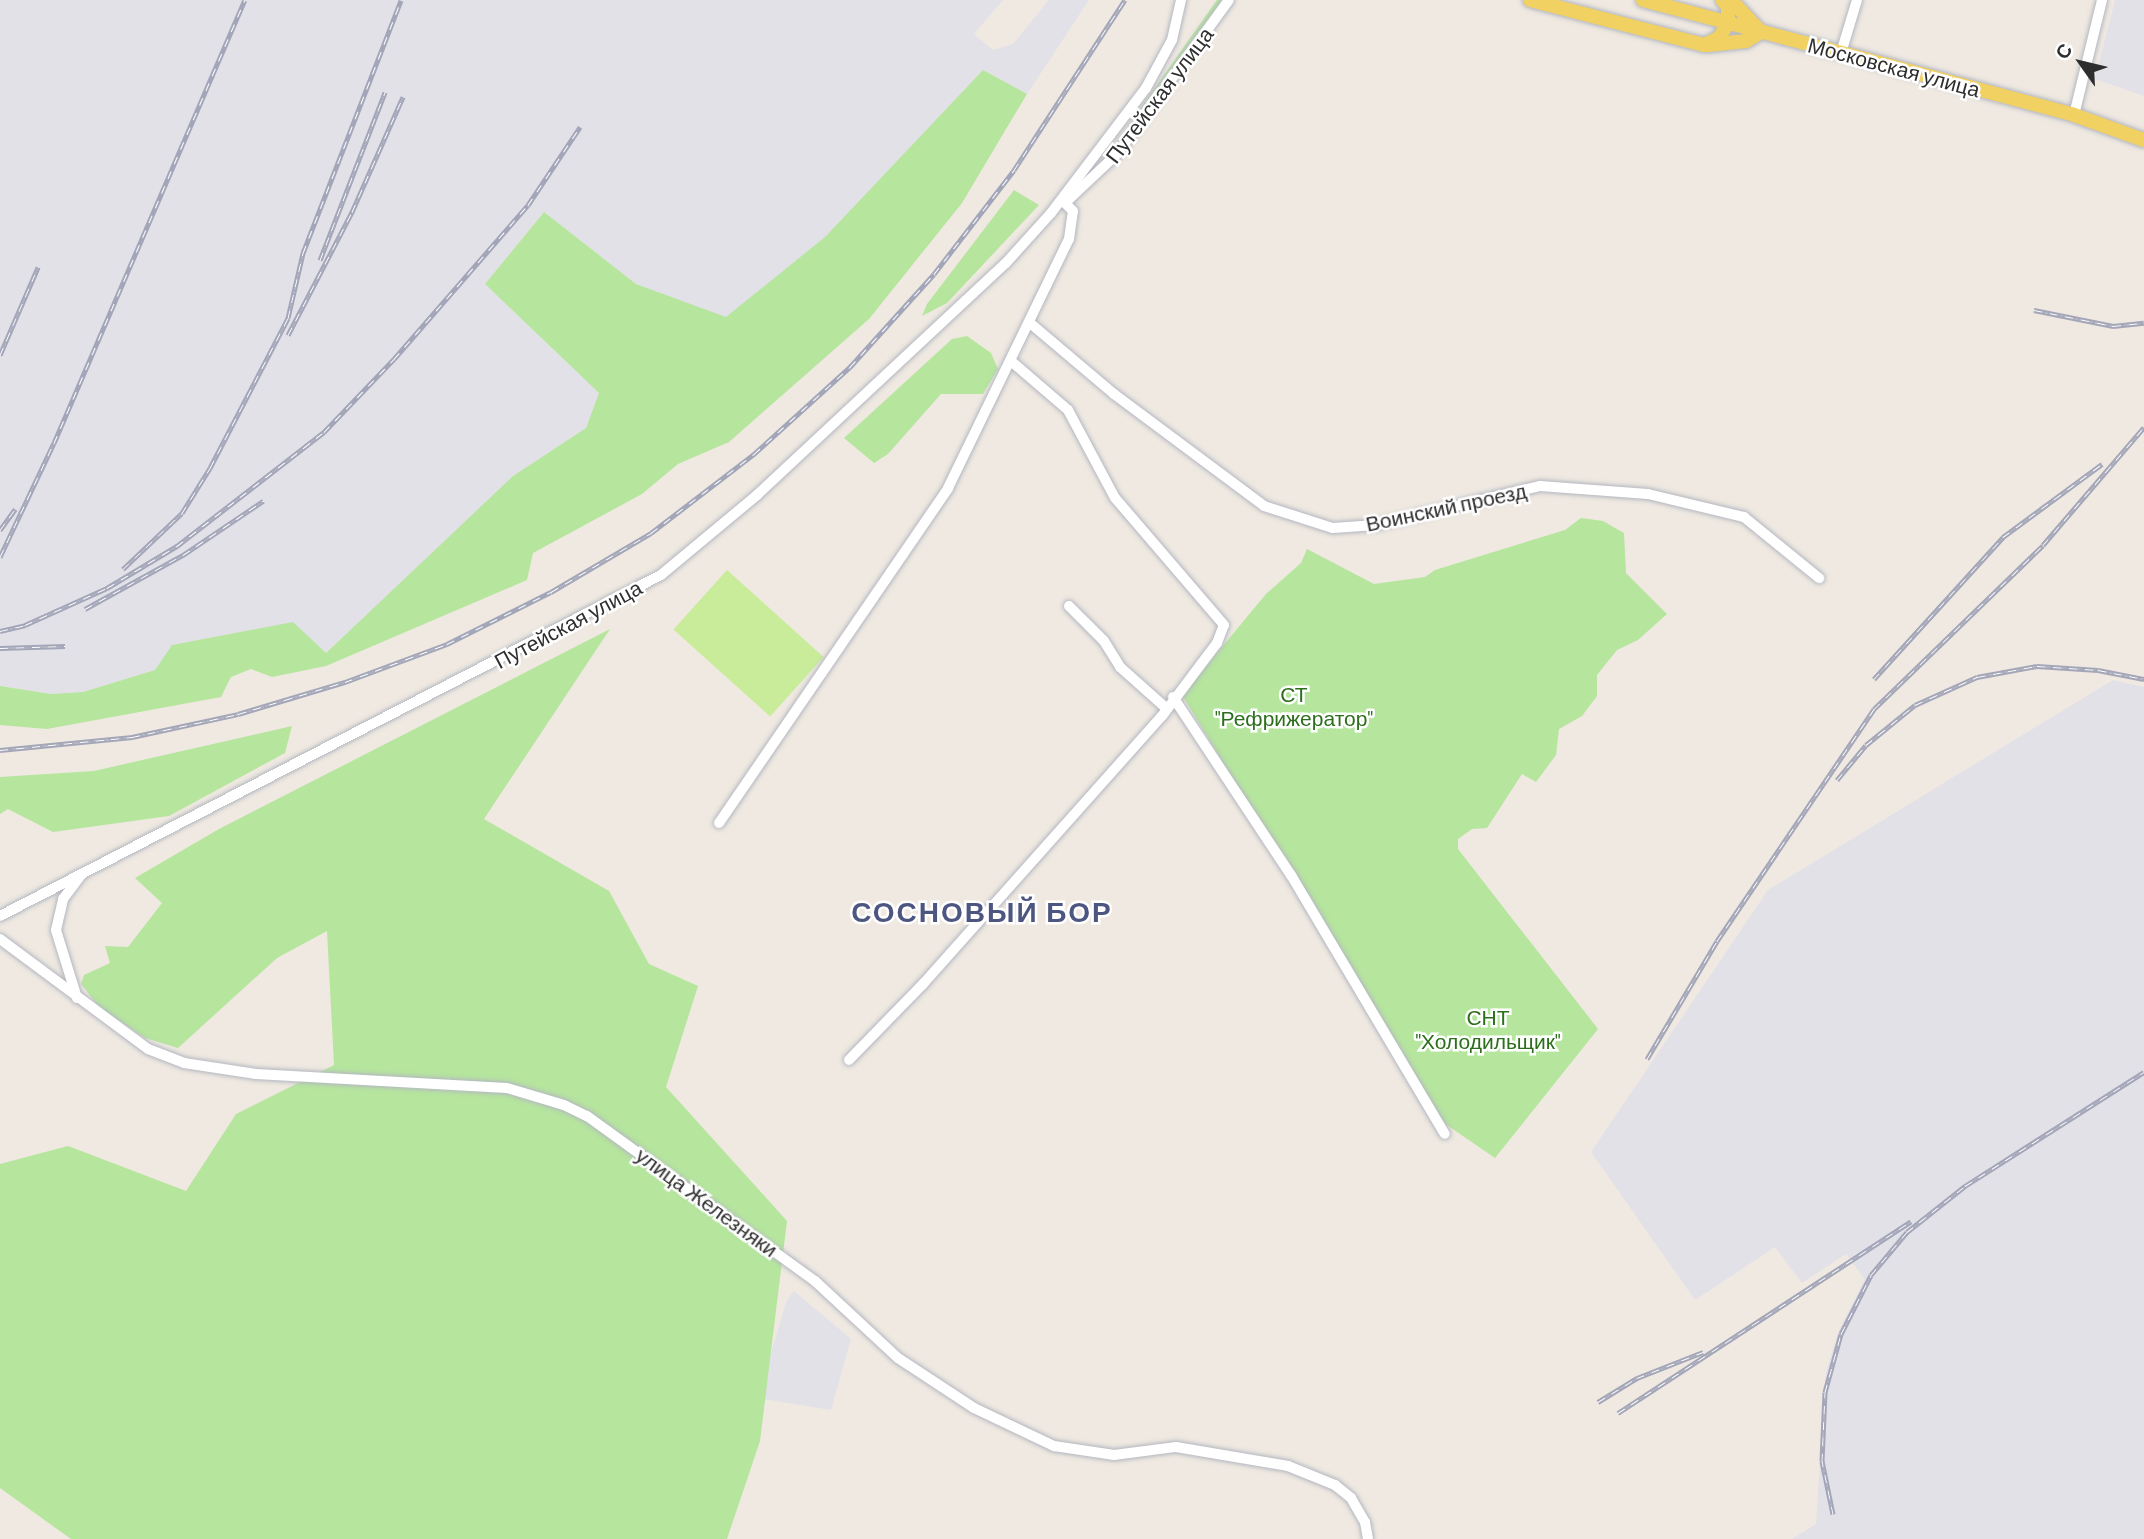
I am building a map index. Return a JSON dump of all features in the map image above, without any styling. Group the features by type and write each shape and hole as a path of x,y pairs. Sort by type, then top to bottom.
{"main road":[{"path":"1530,0 1704,45 1746,41 1761,32 1731,0"},
{"name":"Московская улица","path":"1643,0 2074,115 2144,140"},
{"path":"1704,45 1719,38 1728,23 1728,6 1721,0"}],"street":[{"name":"Путейская улица","path":"0,916 86,869 661,575 886,378 1006,263 1051,213 1162,62 1181,0"},
{"name":"Путейская улица","path":"1051,213 1117,154 1229,0"},
{"path":"1841,53 1857,0"},
{"path":"2074,115 2102,0"},
{"path":"719,823 948,488 1069,239 1073,211 1065,203"},
{"name":"Воинский проезд","path":"1030,323 1247,497 1287,514 1333,528 1376,525 1540,486 1637,493 1744,517 1819,578"},
{"path":"849,1060 923,984 1166,708 1217,643 1224,625 1115,498 1069,410 1011,361"},
{"path":"1069,606 1104,641 1120,667 1166,708"},
{"path":"1173,697 1291,876 1446,1134"},
{"path":"78,1000 56,930 64,899 86,869"},
{"name":"улица Железняки","path":"0,939 78,1000 148,1049 184,1063 256,1073 507,1088 564,1105 587,1116 815,1281 898,1358 974,1408 1054,1446 1114,1455 1176,1447 1288,1466 1326,1481 1351,1497 1365,1521 1368,1539"}],"shaded area":[{"path":"0,0 1003,0 974,34 993,50 1013,44 1049,0 1089,0 1027,94 983,70 825,237 726,318 636,284 544,212 485,284 599,393 586,428 513,476 326,653 155,670 83,692 51,694 0,686"},
{"path":"2115,0 2144,0 2144,96 2095,79"},
{"path":"2113,680 2144,687 2144,1539 1792,1539 1816,1524 1826,1372 1839,1330 1865,1279 1846,1254 1802,1283 1775,1247 1695,1300 1591,1152 1768,890"},
{"path":"794,1291 851,1339 831,1410 758,1398 786,1302"}],"green space":[{"path":"1217,0 1222,0 1116,143"},
{"path":"983,70 1027,94 962,203 869,319 729,442 678,464 642,494 533,553 527,580 326,666 272,677 251,669 231,677 221,697 47,729 0,725 0,686 51,694 83,692 155,670 172,645 293,622 326,653 513,476 586,428 599,393 485,284 544,212 636,284 726,317 825,237"},
{"path":"1014,190 1039,205 947,303 922,316 927,304"},
{"path":"967,336 991,353 998,369 983,394 941,394 888,454 874,463 844,438 952,339"},
{"path":"1581,518 1603,521 1624,533 1626,573 1667,614 1638,640 1617,650 1597,675 1597,696 1582,716 1559,729 1556,755 1536,782 1522,774 1487,828 1472,829 1458,839 1458,849 1598,1029 1495,1158 1441,1121 1182,695 1266,594 1301,563 1307,549 1374,584 1425,577 1435,570 1565,530"},
{"path":"727,570 824,657 770,716 673,629"},
{"path":"610,629 484,819 609,891 649,964 698,986 666,1087 787,1221 760,1441 727,1539 71,1539 0,1488 0,1164 68,1146 186,1191 236,1114 334,1065 327,931 277,958 178,1048 145,1038 100,1008 81,984 84,975 110,963 105,946 128,947 162,903 135,878 219,829"},
{"path":"292,726 285,753 169,816 53,832 8,809 0,814 0,777 94,771"}],"railway":[{"path":"0,557 54,443 245,0"},
{"path":"123,569 182,513 210,468 288,318 303,253 401,0"},
{"path":"0,750 132,737 238,714 345,682 447,644 551,592 651,533 754,454 850,367 934,274 1014,170 1125,0"},
{"path":"320,260 385,92"},
{"path":"288,335 352,212 403,97"},
{"path":"0,631 25,625 107,588 177,546 324,432 394,359 528,205 580,127"},
{"path":"0,355 38,267"},
{"path":"2034,310 2113,326 2144,323"},
{"path":"1647,1059 1717,941 1874,709 2043,545 2144,427"},
{"path":"1874,679 2003,537 2102,464"},
{"path":"85,609 183,555 263,501"},
{"path":"0,530 15,509"},
{"path":"0,648 65,646"},
{"path":"1837,780 1866,745 1915,705 1977,677 2037,666 2098,670 2144,679"},
{"path":"1833,1514 1822,1461 1825,1392 1841,1334 1871,1275 1907,1232 1965,1186 2144,1072"},
{"path":"1618,1413 1911,1221"},
{"path":"1598,1402 1637,1378 1703,1352"}],"district":[{"name":"СОСНОВЫЙ БОР","path":"982,911"}],"park label":[{"name":"СТ \"Рефрижератор\"","path":"1294,706"},
{"name":"СНТ \"Холодильщик\"","path":"1488,1029"}]}
